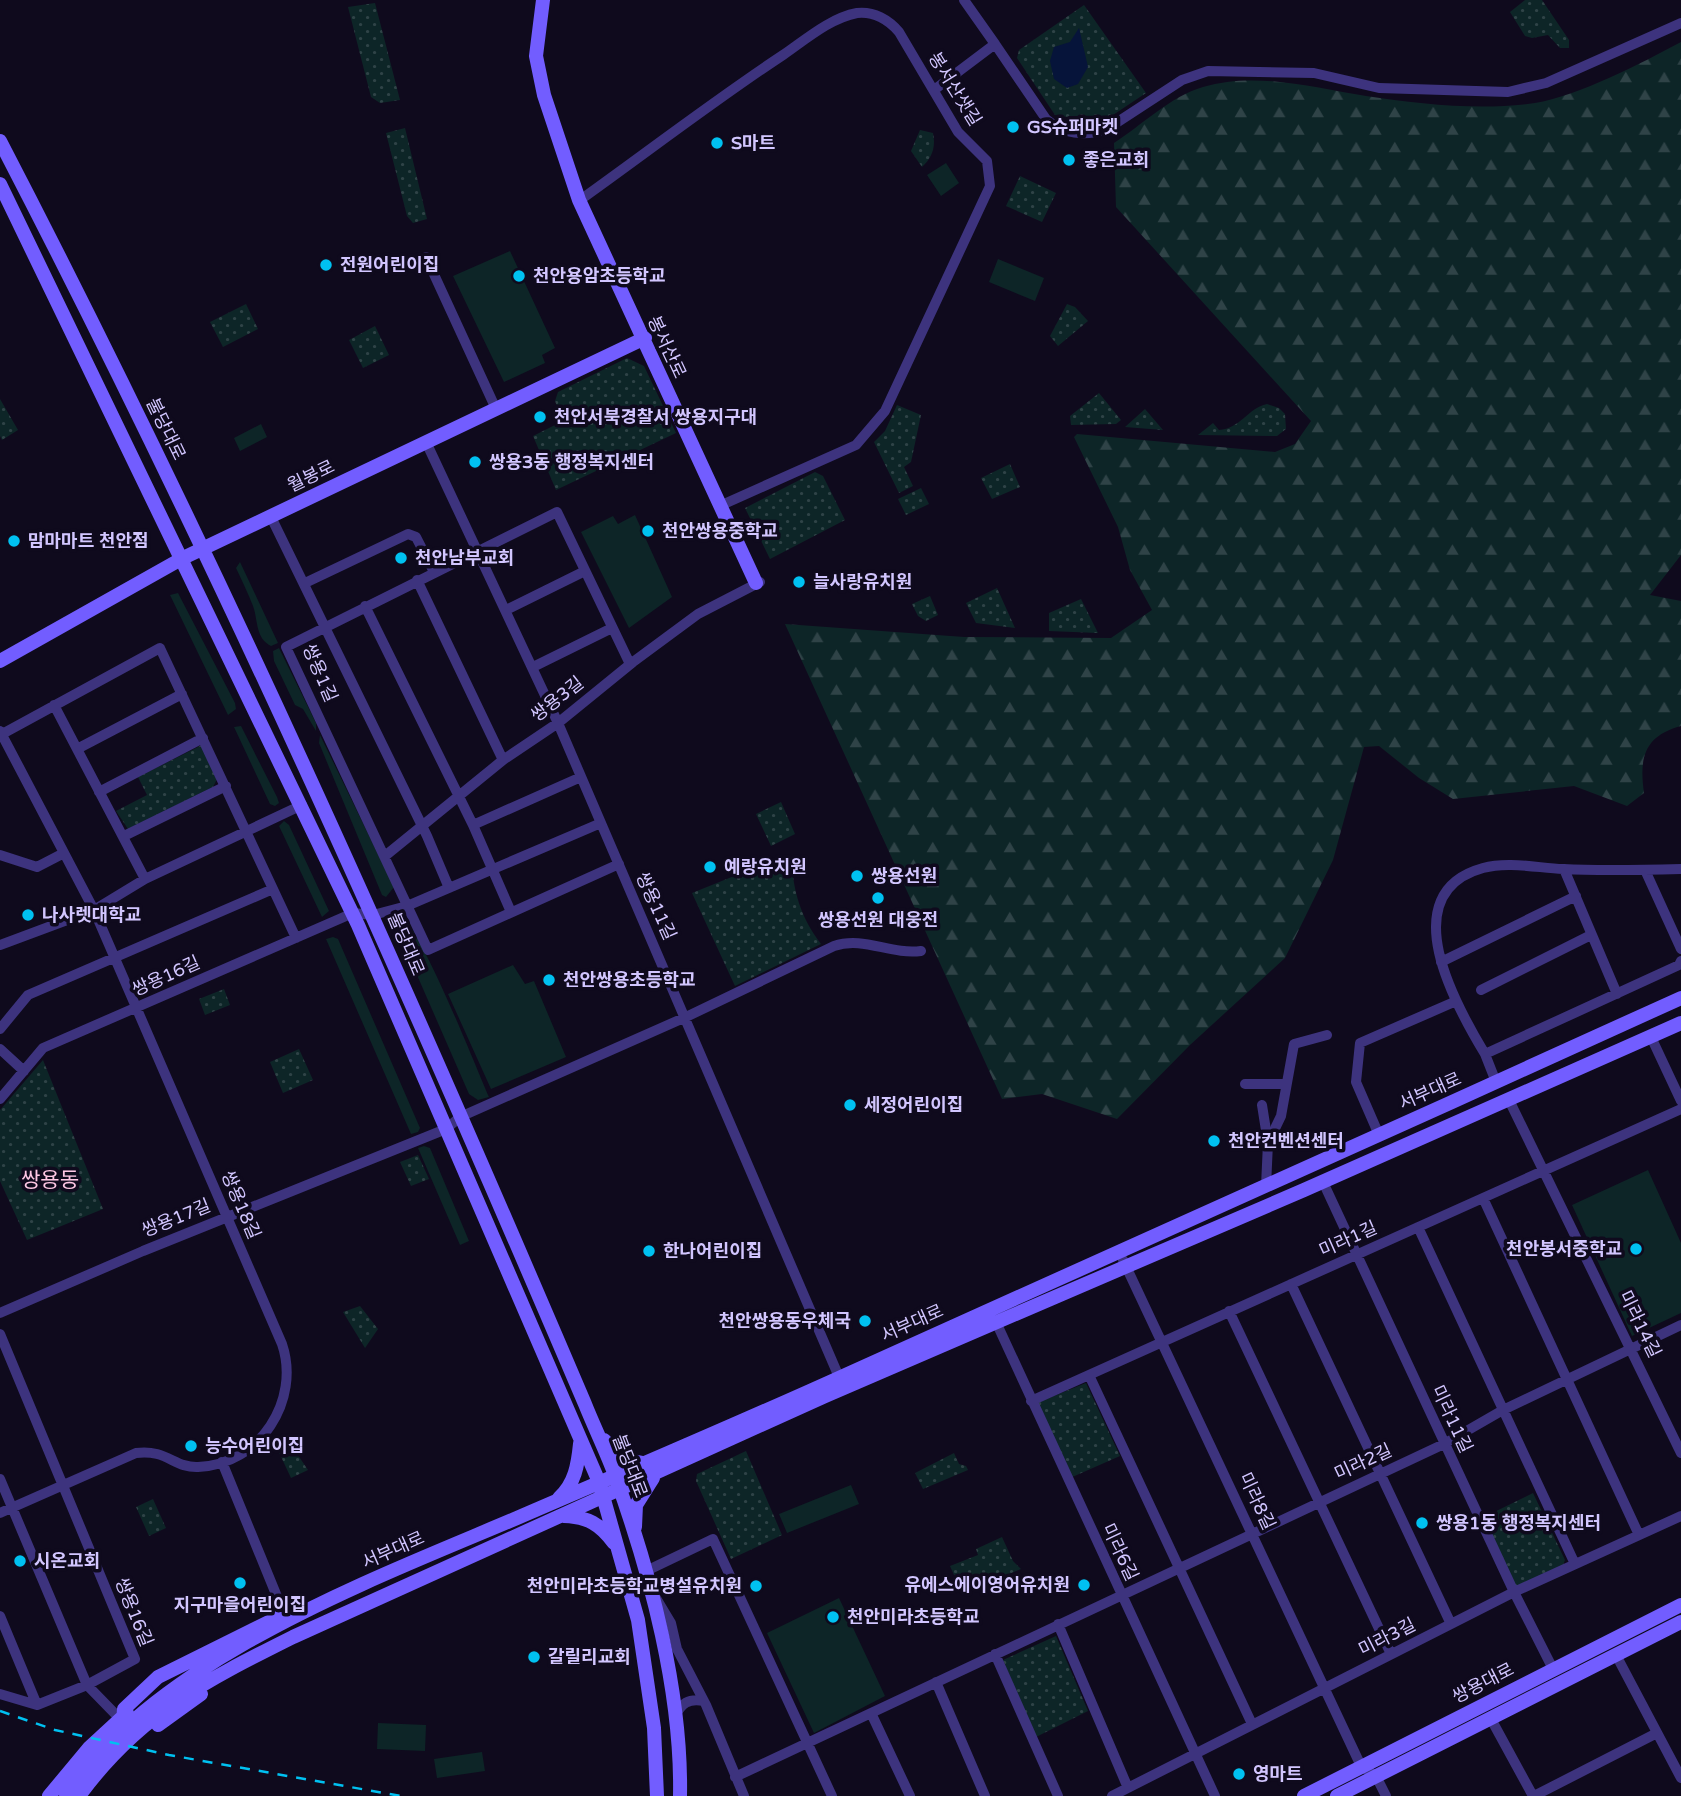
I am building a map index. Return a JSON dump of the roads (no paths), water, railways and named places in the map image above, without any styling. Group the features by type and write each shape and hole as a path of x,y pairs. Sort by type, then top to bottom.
{"main road":[{"name":"봉서산로","path":"543,0 536,56 544,95 579,200 758,583"},
{"name":"봉서산로","path":"549,0 541,56 549,93 583,198 643,338 724,504 758,583"},
{"name":"불당대로","path":"0,141 204,549 363,914 460,1117 615,1475 660,1629 674,1717 680,1796"},
{"name":"불당대로","path":"0,184 5,205 183,558 302,805 363,914 446,1129 599,1482 636,1609 652,1705 657,1796"},
{"path":"5,205 27,192"},
{"name":"월봉로","path":"0,661 183,558 643,338"},
{"name":"서부대로","path":"206,1673 620,1492 1119,1251 1681,998"},
{"name":"서부대로","path":"206,1673 346,1592 643,1463 996,1322 1323,1182 1681,1023"},
{"path":"595,1429 623,1459 643,1463"},
{"path":"554,1502 570,1485 578,1462 580,1439"},
{"path":"638,1552 636,1505 654,1476"},
{"path":"560,1516 582,1517 598,1524 621,1552"},
{"path":"346,1592 273,1619 158,1677 124,1709 123,1722 145,1731 241,1670 282,1651 346,1612"},
{"name":"쌍용대로","path":"1304,1796 1681,1605"},
{"name":"쌍용대로","path":"1337,1796 1681,1622"},
{"path":"66,1796 113,1739 206,1673"},
{"path":"49,1796 106,1732 168,1698 206,1673"},
{"path":"79,1796 168,1698"},
{"path":"89,1796 168,1698"}],"street":[{"path":"964,0 1046,119 1056,127 1076,133 1096,133 1107,129 1182,80 1208,71 1314,73 1379,88 1508,92 1546,82 1681,23"},
{"name":"봉서산샛길","path":"583,198 751,75 837,20 859,13 890,22 899,32 958,132 986,161 990,186 885,411 856,445 724,504"},
{"path":"934,90 995,44"},
{"path":"426,257 496,409"},
{"name":"쌍용11길","path":"426,442 558,723 841,1383"},
{"name":"쌍용1길","path":"511,912 428,950 286,647 557,512 585,571"},
{"path":"271,517 449,888"},
{"path":"304,583 408,534 416,537 434,572"},
{"path":"506,610 585,571 629,664"},
{"path":"417,580 503,760"},
{"name":"쌍용3길","path":"385,856 503,760 558,723 629,664 698,614 758,583"},
{"path":"365,606 473,825 511,912 619,864"},
{"path":"533,667 612,628"},
{"path":"1,732 160,649 296,938"},
{"path":"77,749 182,694"},
{"path":"54,705 145,879"},
{"name":"쌍용18길","path":"0,1513 136,1453 157,1452 194,1467 222,1462 254,1445 275,1421 285,1400 289,1373 282,1344 94,910 1,732"},
{"path":"99,792 203,738"},
{"path":"473,825 581,777"},
{"path":"124,836 226,786"},
{"path":"0,945 94,910 145,879 302,805"},
{"name":"쌍용16길","path":"0,1099 43,1048 296,938 363,914 407,906 601,823"},
{"path":"0,855 37,867 64,853"},
{"path":"1496,1082 1485,1054 1454,1002 1441,962 1436,923 1439,906 1449,890 1463,878 1483,868 1511,866 1681,869"},
{"path":"1564,869 1617,994"},
{"path":"1645,870 1681,949"},
{"path":"0,1029 28,995 273,889"},
{"path":"1441,962 1576,896"},
{"path":"1481,989 1591,935"},
{"name":"쌍용17길","path":"0,1313 227,1216 446,1129 460,1117 851,941 899,952 921,951"},
{"path":"1485,1054 1679,965 1681,961"},
{"path":"1379,1136 1356,1082 1360,1043 1454,1002"},
{"path":"1268,1143 1281,1116 1294,1044 1327,1035"},
{"path":"1651,1037 1681,1101"},
{"path":"0,1049 24,1071"},
{"path":"1245,1084 1285,1084"},
{"name":"미라14길","path":"1509,1100 1633,1349 1681,1453"},
{"path":"1262,1105 1268,1143 1266,1186"},
{"name":"미라1길","path":"1031,1401 1681,1109"},
{"name":"미라11길","path":"1323,1182 1444,1444 1553,1669"},
{"path":"1483,1198 1639,1535"},
{"path":"1418,1227 1575,1564"},
{"name":"미라8길","path":"1119,1251 1361,1766"},
{"path":"1291,1284 1451,1624"},
{"path":"1229,1311 1391,1654"},
{"name":"미라6길","path":"996,1322 1215,1796"},
{"name":"미라2길","path":"735,1777 1444,1444 1503,1410 1681,1325"},
{"name":"쌍용16길","path":"0,1334 135,1659 88,1685"},
{"path":"1089,1375 1252,1724"},
{"path":"222,1462 278,1599 294,1611"},
{"path":"0,1479 88,1685 123,1722"},
{"name":"미라3길","path":"1112,1796 1514,1592 1681,1516"},
{"path":"744,1796 704,1701 677,1648 671,1623 646,1577 713,1539 832,1796"},
{"path":"273,1619 278,1599"},
{"path":"0,1616 37,1705"},
{"path":"1058,1624 1128,1788"},
{"path":"995,1654 1058,1796"},
{"path":"1616,1655 1681,1778"},
{"path":"936,1682 985,1796"},
{"path":"0,1694 37,1705 88,1685"},
{"path":"674,1717 684,1702 694,1699 704,1701"},
{"path":"871,1713 910,1796"},
{"name":"쌍용대로","path":"1491,1719 1533,1796"},
{"path":"1533,1796 1657,1733"},
{"path":"1361,1766 1376,1776 1386,1796"}],"water":[{"path":"1079,28 1088,67 1078,84 1067,88 1054,79 1050,61 1054,47 1070,42"}],"railway":[{"path":"0,1711 55,1730 169,1755 401,1796"}],"place":[{"name":"GS슈퍼마켓","path":"1013,127"},
{"name":"S마트","path":"717,143"},
{"name":"좋은교회","path":"1069,160"},
{"name":"전원어린이집","path":"326,265"},
{"name":"천안용암초등학교","path":"519,276"},
{"name":"천안서북경찰서 쌍용지구대","path":"540,417"},
{"name":"쌍용3동 행정복지센터","path":"475,462"},
{"name":"천안쌍용중학교","path":"648,531"},
{"name":"맘마마트 천안점","path":"14,541"},
{"name":"천안남부교회","path":"401,558"},
{"name":"늘사랑유치원","path":"799,582"},
{"name":"예랑유치원","path":"710,867"},
{"name":"쌍용선원","path":"857,876"},
{"name":"쌍용선원 대웅전","path":"878,898"},
{"name":"나사렛대학교","path":"28,915"},
{"name":"천안쌍용초등학교","path":"549,980"},
{"name":"세정어린이집","path":"850,1105"},
{"name":"천안컨벤션센터","path":"1214,1141"},
{"name":"천안봉서중학교","path":"1636,1249"},
{"name":"한나어린이집","path":"649,1251"},
{"name":"천안쌍용동우체국","path":"865,1321"},
{"name":"능수어린이집","path":"191,1446"},
{"name":"쌍용1동 행정복지센터","path":"1422,1523"},
{"name":"시온교회","path":"20,1561"},
{"name":"지구마을어린이집","path":"240,1583"},
{"name":"유에스에이영어유치원","path":"1084,1585"},
{"name":"천안미라초등학교병설유치원","path":"756,1586"},
{"name":"천안미라초등학교","path":"833,1617"},
{"name":"갈릴리교회","path":"534,1657"},
{"name":"영마트","path":"1239,1774"}],"district":[{"name":"쌍용동","path":"50,1180"}]}
